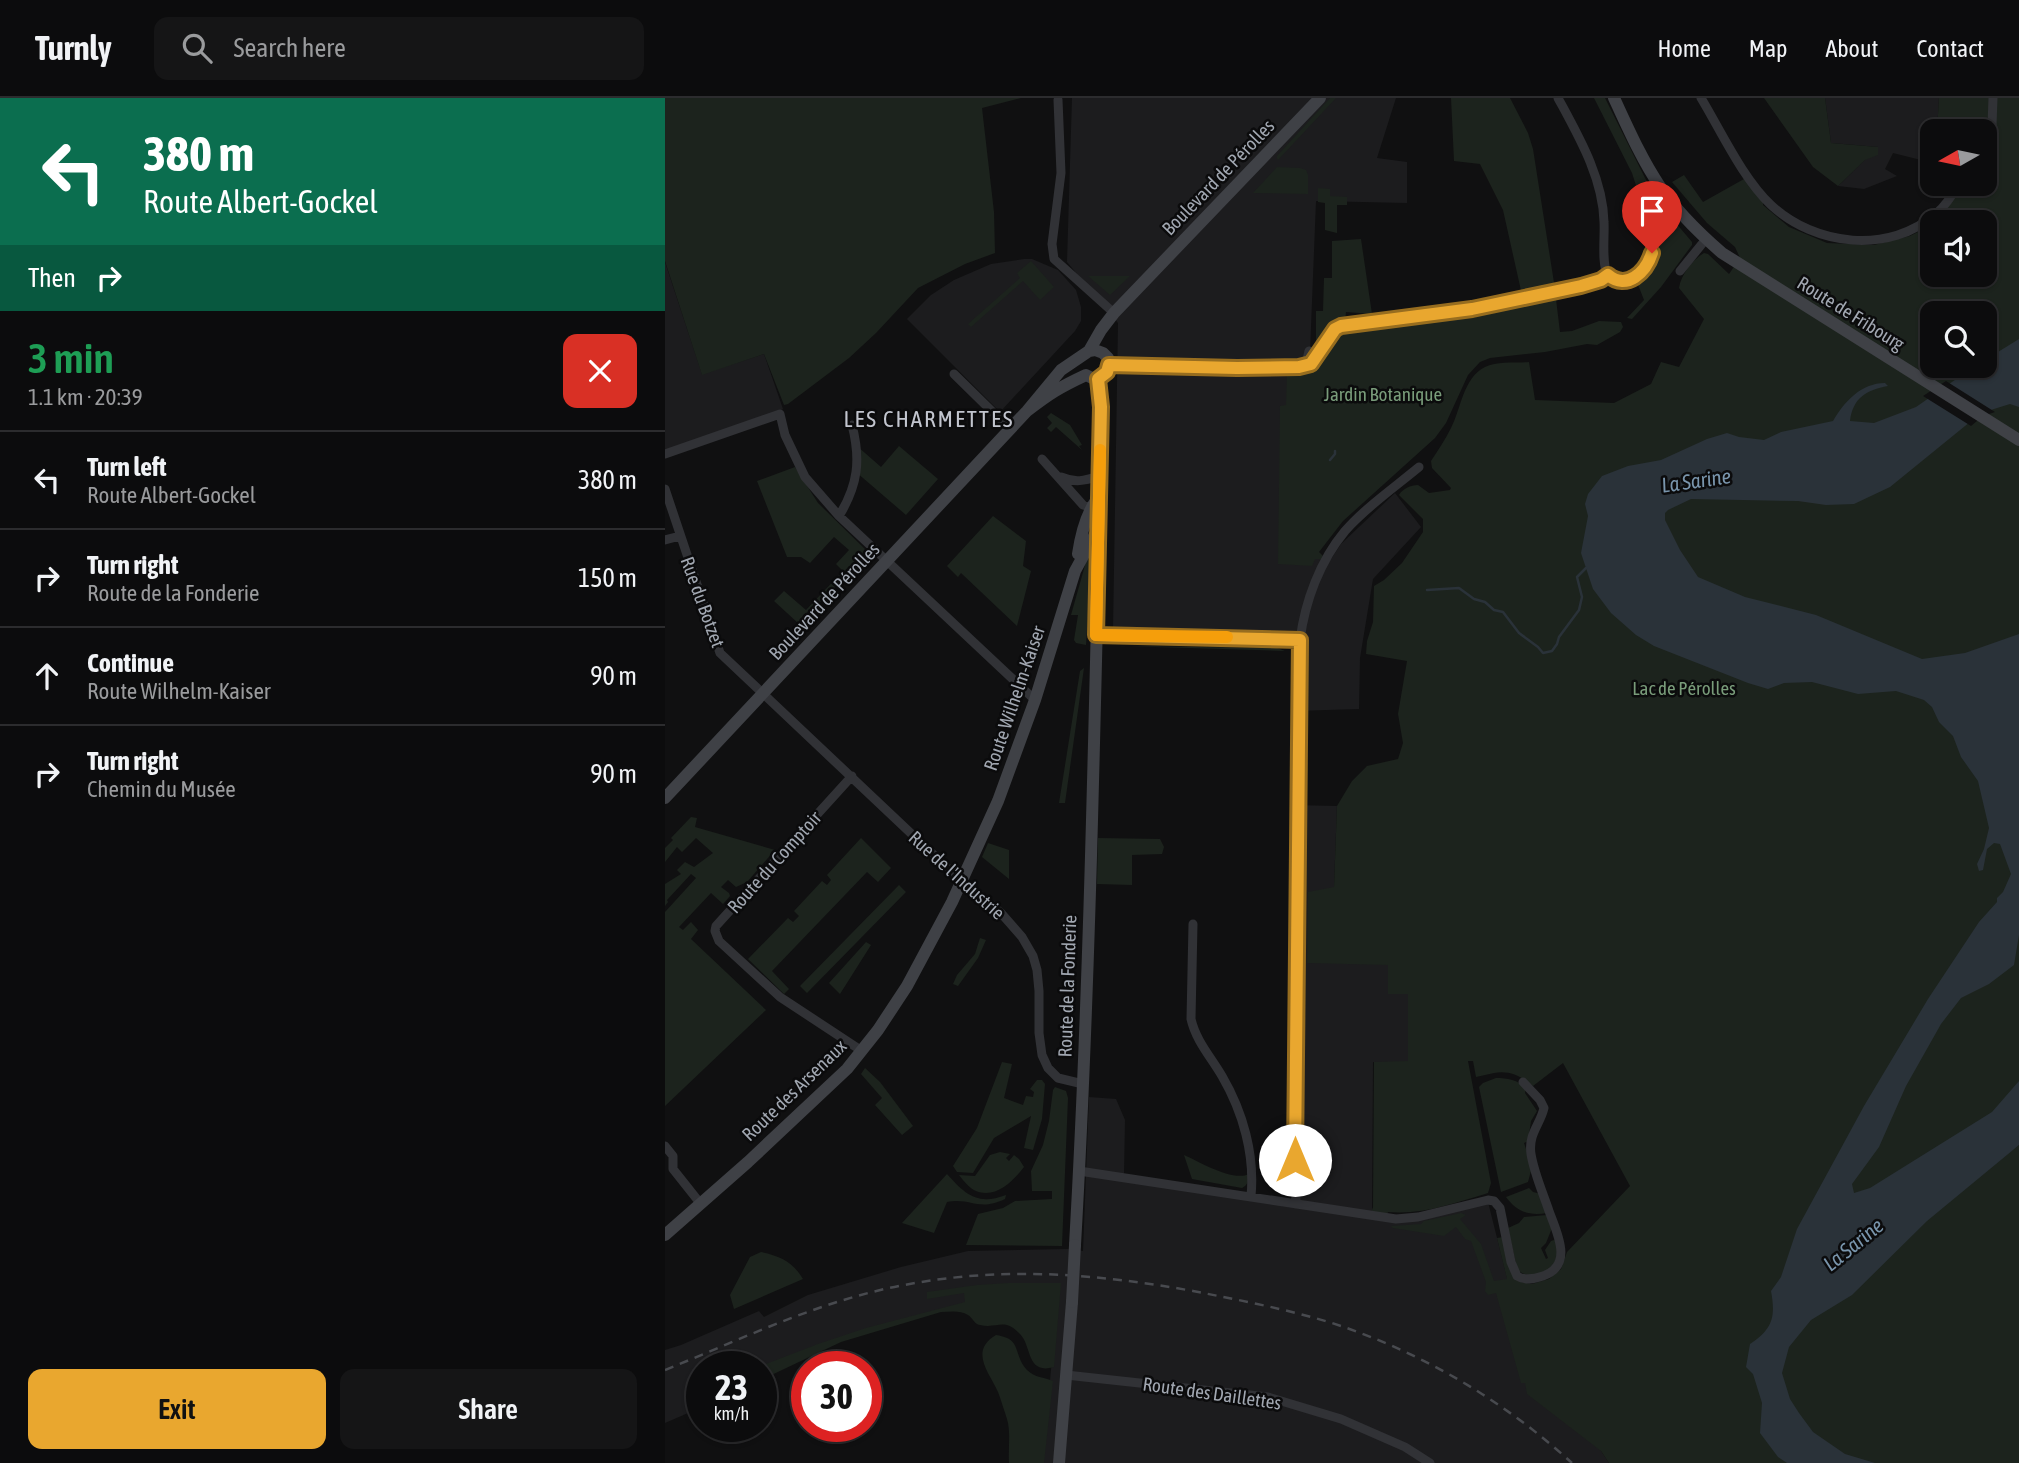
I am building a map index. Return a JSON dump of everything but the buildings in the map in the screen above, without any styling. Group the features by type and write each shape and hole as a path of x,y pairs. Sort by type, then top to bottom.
{"main road":[{"name":"Boulevard de Pérolles","path":"665,798 1027,411 1061,370 1086,354 1114,313 1320,98"},
{"name":"Route de Fribourg","path":"1614,98 1639,151 1670,200 1706,239 1735,263 2019,440"},
{"path":"1106,359 1107,330 1114,313"},
{"path":"1075,571 1078,550 1096,504 1099,476 1101,407 1092,377 1081,367 1086,354 1095,350 1106,359"},
{"name":"Boulevard de Pérolles","path":"1027,411 1052,392 1107,372 1106,359"},
{"name":"Route de la Fonderie","path":"1059,1463 1072,1302 1083,1084 1099,527 1096,504"},
{"name":"Route Wilhelm-Kaiser","path":"962,881 998,802 1035,700 1075,571 1099,527"},
{"name":"Route des Arsenaux","path":"665,1235 847,1069 907,986 962,881"}],"street":[{"path":"1559,98 1586,150 1601,195 1604,265 1612,279 1625,281 1644,270 1652,253 1660,210 1670,200"},
{"path":"1701,98 1743,170 1770,204 1793,222 1814,233 1834,239 1861,240 1907,231 1926,222 1950,196"},
{"path":"1992,119 1993,98"},
{"path":"1058,100 1061,173 1052,244 1054,258 1114,313"},
{"path":"1680,271 1706,239"},
{"path":"1106,359 1237,368 1299,367 1314,362 1335,329 1341,326 1472,309 1581,286 1608,275"},
{"path":"1306,364 1309,351"},
{"path":"954,373 1010,429"},
{"path":"665,454 780,414 785,435 805,477 839,516 1035,700"},
{"path":"839,516 854,487 858,463 852,425"},
{"path":"1042,459 1083,505 1096,504"},
{"path":"1296,1203 1294,1150 1300,640 1307,604 1328,554 1347,529 1419,467"},
{"path":"1059,477 1072,482 1099,476"},
{"name":"Rue du Botzet","path":"665,489 720,653 763,694"},
{"name":"Rue du Botzet","path":"665,540 680,536"},
{"path":"1096,635 1300,640"},
{"name":"Rue de l'Industrie","path":"763,694 962,881 1001,914 1022,937 1037,970 1042,1055 1048,1068 1058,1078 1083,1084"},
{"name":"Route du Comptoir","path":"852,776 716,926 715,932 719,941 780,997 862,1051"},
{"path":"1193,924 1191,1019 1199,1041 1224,1080 1239,1113 1249,1148 1251,1196"},
{"path":"1079,1171 1397,1219 1425,1216 1481,1200 1494,1201 1500,1208 1511,1262 1517,1276 1526,1280 1549,1274 1556,1269 1561,1261 1561,1248 1531,1152 1532,1133 1544,1108 1523,1082"},
{"path":"665,1146 673,1156 673,1169 700,1203"},
{"name":"Route des Daillettes","path":"1066,1375 1268,1397 1341,1419 1405,1447 1430,1463"}],"shaded area":[{"path":"1072,98 1396,98 1377,158 1407,162 1407,203 1316,201 1302,554 1329,562 1341,544 1395,493 1421,527 1373,579 1360,658 1359,709 1294,711 1295,633 1113,630 1118,323 1067,262"},
{"path":"1825,98 1939,98 1938,119 1920,119 1920,160 1893,153 1885,169 1897,176 1864,189 1838,186 1878,147 1831,143"},
{"path":"1032,259 1058,270 1076,290 1081,307 1081,321 1075,331 1000,412 907,319 931,295 954,280 991,264"},
{"path":"665,262 702,374 764,354 783,409 665,451"},
{"path":"1292,805 1337,806 1334,887 1408,965 1408,1062 1373,1062 1372,1218 1415,1220 1488,1202 1507,1278 1609,1463 1042,1463 1058,1297 995,1295 810,1351 791,1351 791,1357 777,1362 777,1351 686,1351 686,1414 665,1423 665,1350 759,1311 764,1317 808,1295 901,1267 968,1251 1083,1251 1089,1097 1116,1099 1125,1120 1124,1174 1292,1200"}],"green space":[{"path":"665,98 1021,98 982,108 994,212 995,253 965,264 918,288 849,358 788,404 784,405 764,354 702,375 665,261"},
{"path":"1330,98 1336,98 1278,160 1277,156"},
{"path":"1451,98 1510,98 1533,149 1555,289 1522,295 1503,210 1480,164 1454,161"},
{"path":"1594,98 1605,98 1657,199 1648,251 1645,213 1632,173"},
{"path":"1764,98 1825,98 1831,143 1878,147 1878,155 1865,160 1838,186 1813,167"},
{"name":"Lac de Pérolles","path":"1939,98 2019,98 2019,1133 2005,1155 2019,1145 2019,1463 1609,1463 1601,1451 1527,1394 1525,1383 1521,1383 1496,1293 1488,1295 1485,1291 1486,1282 1471,1241 1465,1239 1456,1227 1444,1236 1391,1226 1421,1224 1461,1213 1466,1215 1460,1219 1481,1244 1494,1281 1507,1279 1497,1238 1503,1237 1521,1282 1532,1284 1549,1279 1561,1269 1567,1252 1630,1186 1563,1063 1533,1086 1520,1077 1505,1072 1476,1077 1473,1061 1468,1061 1491,1183 1488,1193 1426,1210 1388,1212 1387,1215 1371,1213 1374,1062 1408,1061 1408,994 1388,994 1388,965 1307,963 1308,892 1334,887 1337,806 1352,781 1367,766 1398,759 1403,743 1398,714 1407,661 1366,654 1373,622 1374,586 1402,563 1423,532 1423,519 1400,493 1415,485 1429,493 1451,488 1432,468 1431,461 1451,428 1467,386 1478,372 1495,364 1529,362 1535,400 1614,403 1651,384 1661,362 1679,367 1704,319 1679,288 1685,273 1704,253 1729,274 1740,258 1735,247 1707,223 1672,182 1684,175 1703,202 1744,179 1763,199 1763,205 1789,227 1827,243 1874,245 1920,231 1920,287 1997,287 1997,210 1945,210 1955,196 1997,196 1997,119 1938,119"},
{"path":"1277,167 1306,170 1308,194 1253,193"},
{"path":"1318,188 1330,189 1330,196 1347,197 1347,205 1337,205 1337,233 1325,230 1325,203 1318,202"},
{"path":"1664,209 1692,245 1661,287 1632,319 1627,318 1644,300 1637,282 1654,258"},
{"path":"1361,239 1372,314 1346,312 1345,322 1316,351 1316,311 1323,311 1324,278 1332,278 1332,241"},
{"path":"1031,261 1054,287 1040,300 1023,281 971,327 968,324 1020,278 1017,273"},
{"path":"1088,276 1130,276 1110,295"},
{"name":"Jardin Botanique","path":"1556,299 1560,332 1572,331 1599,321 1621,322 1623,327 1620,332 1597,345 1587,344 1490,358 1480,362 1468,375 1446,423 1435,438 1343,521 1319,552 1323,556 1322,559 1315,559 1312,566 1278,564 1280,406 1286,405 1287,373 1314,372 1324,348 1343,329 1462,315"},
{"path":"1051,413 1070,425 1082,445 1079,446 1082,450 1056,427 1051,432 1047,428 1052,423 1047,417"},
{"path":"857,446 881,467 899,446 938,479 906,515 856,472"},
{"path":"795,467 818,503 869,553 799,624 774,601 784,591 806,610 843,571 836,564 849,550 834,537 810,563 801,557 787,557 757,481"},
{"path":"993,516 1026,541 1023,566 1031,571 1017,626 961,573 958,577 947,566"},
{"path":"1089,551 1090,616 1086,645 1074,640 1078,615 1071,615"},
{"path":"1122,646 1277,648 1285,651"},
{"path":"1084,668 1065,803 1059,803 1080,671"},
{"path":"691,817 697,818 695,827 775,850 747,882 736,887 728,880 721,887 730,896 723,904 711,893 679,927 683,930 691,922 698,930 691,939 766,1010 665,1106 665,912 696,878 691,874 667,900 665,906 665,884 681,874 677,870 685,862 694,867 713,853 696,838 682,852 677,847 665,862 665,848"},
{"path":"861,838 891,868 878,882 867,872 772,971 789,989 784,994 748,959 788,918 793,922 799,916 794,911 822,881 827,885 831,880 827,875"},
{"path":"1098,838 1160,839 1164,847 1162,854 1132,855 1132,885 1097,884"},
{"path":"988,843 1009,850 1009,879 982,857"},
{"path":"899,885 906,892 807,993 800,986"},
{"path":"980,938 986,940 978,958 958,986 953,984 975,954"},
{"path":"866,942 871,945 840,994 829,983"},
{"path":"1002,1062 1012,1064 1004,1098 1023,1105 1026,1096 1033,1097 1034,1092 1030,1089 1037,1080 1042,1080 1045,1084 1042,1119 1033,1150 1024,1148 1031,1116 994,1138 973,1173 957,1172 953,1166 977,1128"},
{"path":"865,1068 880,1082 913,1126 902,1135 875,1105 882,1098 861,1074"},
{"path":"1496,1078 1523,1085 1537,1111 1531,1121 1528,1141 1524,1143 1532,1167 1528,1182 1501,1192 1479,1087"},
{"path":"1055,1087 1066,1091 1068,1098 1062,1246 966,1245 978,1214 1003,1208 1015,1201 1052,1199 1052,1191 1032,1191 1031,1171 1043,1145"},
{"path":"1000,1152 1010,1154 1006,1158 1009,1161 1014,1155 1024,1167 1015,1178 997,1191 976,1191 959,1175 975,1176 990,1155"},
{"path":"1184,1155 1226,1173 1242,1176 1249,1174 1248,1182 1242,1188 1192,1179"},
{"path":"947,1174 972,1196 987,1199 1006,1195 1005,1199 988,1204 947,1202 934,1233 902,1223"},
{"path":"1529,1188 1541,1194 1547,1213 1524,1212 1506,1197"},
{"path":"1547,1215 1552,1228 1541,1248 1546,1259 1545,1250 1551,1241 1556,1241 1556,1259 1544,1272 1527,1275 1517,1269 1508,1228 1519,1223 1524,1217"},
{"path":"761,1252 785,1261 795,1268 803,1279 734,1309 730,1295 750,1257"},
{"path":"1061,1283 1054,1367 1039,1367 1034,1363 1024,1339 1010,1326 980,1325 965,1313 955,1312 941,1312 841,1342 822,1351 800,1351 866,1328 965,1302 964,1293 927,1299 927,1292 977,1285"},
{"path":"996,1335 1014,1343 1022,1364 1030,1373 1053,1381 1044,1463 1009,1463 1007,1419 982,1355 988,1341"},
{"path":"791,1354 791,1366 777,1372 777,1360"}],"water":[{"name":"La Sarine","path":"2019,339 2019,407 2010,404 1981,413 1890,487 1854,504 1691,499 1665,513 1665,520 1680,550 1698,577 1745,597 1816,615 1922,659 1965,653 2019,634 2019,935 2014,965 1989,984 1961,998 1941,1024 1906,1086 1879,1147 1852,1184 1854,1193 1870,1188 1992,1112 2019,1081 2019,1145 1927,1221 1852,1295 1811,1320 1789,1347 1782,1373 1790,1399 1813,1432 1845,1454 1875,1463 1787,1463 1778,1457 1760,1433 1762,1403 1753,1374 1746,1367 1750,1344 1771,1322 1771,1291 1781,1277 1797,1229 1864,1106 1928,999 1979,922 1997,902 2011,874 2000,844 1994,843 1987,849 1983,870 1979,871 1977,864 1989,828 1978,781 1961,757 1953,736 1939,722 1932,707 1924,700 1896,691 1858,694 1812,682 1784,683 1768,689 1654,646 1636,635 1611,613 1593,589 1581,553 1588,516 1585,504 1588,494 1602,476 1628,466 1661,460 1727,433 1764,440 1781,432 1833,421 1854,395 1868,386 1885,383 1888,386 1862,396 1854,406 1850,421 1874,423 1916,407 1958,378 1997,378 1997,353"}],"pier":[{"path":"1946,381 1995,412 1983,416 1971,426 1923,396"}],"waterway":[{"path":"1330,460 1335,451"},
{"path":"1427,590 1459,588 1474,599 1485,602 1494,610 1503,612 1519,633 1543,653 1552,651 1579,610 1582,597 1577,577 1586,568"}],"railway":[{"path":"665,1370 809,1311 899,1286 1009,1274 1082,1276 1193,1291 1263,1305 1315,1318 1365,1335 1429,1363 1459,1380 1518,1419 1572,1463"}],"slow traffic":[{"path":"1100,450 1096,635 1227,637"}],"district":[{"name":"LES CHARMETTES","path":"929,419"}],"route":[{"path":"1295,1160 1300,640 1096,635 1101,407 1098,379 1104,376 1109,365 1299,367 1314,362 1335,329 1341,326 1472,309 1581,286 1608,275 1612,279 1625,281 1644,270 1652,253"}]}
